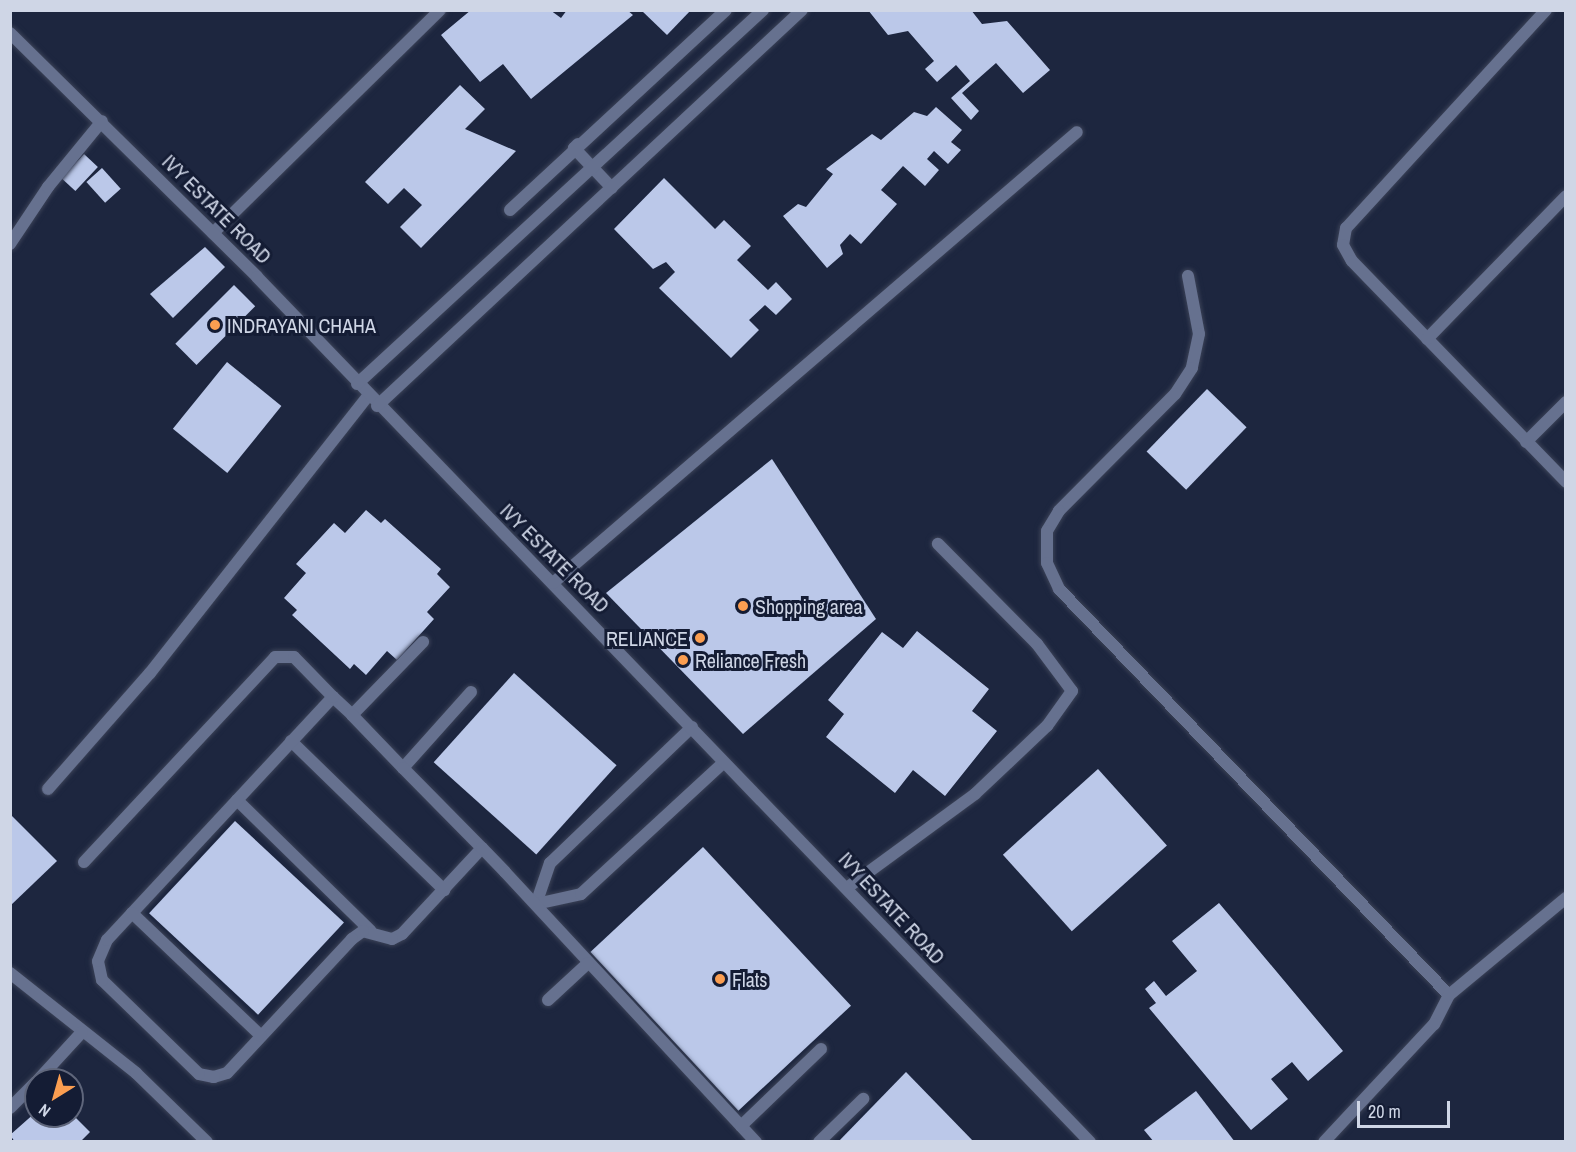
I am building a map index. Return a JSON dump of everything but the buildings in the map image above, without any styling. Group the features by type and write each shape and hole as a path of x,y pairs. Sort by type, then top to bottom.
{"street":[{"path":"213,232 440,10"},
{"path":"510,210 726,10"},
{"path":"357,384 763,10"},
{"path":"377,406 802,10"},
{"path":"1546,10 1346,228 1342,245 1352,261 1566,482"},
{"name":"IVY ESTATE ROAD","path":"11,36 102,121 213,232 377,406 692,727 722,764 848,887 1090,1142"},
{"path":"10,244 48,187 102,121"},
{"path":"553,583 1077,132"},
{"path":"576,149 612,188"},
{"path":"1427,339 1566,196"},
{"path":"1188,276 1199,334 1192,368 1175,394 1059,510 1047,531 1047,563 1059,589 1449,996"},
{"path":"48,789 150,673 368,396"},
{"path":"1526,442 1566,402"},
{"path":"848,887 975,794 1047,726 1072,691 1037,644 939,544"},
{"path":"352,715 423,642"},
{"path":"84,862 275,657 294,657 536,904 588,963 756,1142"},
{"path":"404,768 471,692"},
{"path":"333,697 107,940 98,962 102,980 112,992 199,1074 214,1077 227,1072 352,939 371,931"},
{"path":"536,904 550,863 692,727"},
{"path":"291,741 444,890"},
{"path":"536,904 581,894 722,764"},
{"path":"237,800 371,931 392,939 402,934 482,848"},
{"path":"1324,1142 1434,1024 1449,996 1566,898"},
{"path":"132,912 261,1036"},
{"path":"548,1000 588,963"},
{"path":"10,973 136,1073 207,1142"},
{"path":"49,1068 82,1032"},
{"path":"741,1126 821,1049"},
{"path":"10,1108 24,1094"},
{"path":"819,1142 863,1099"}],"place":[{"name":"INDRAYANI CHAHA","path":"215,325"},
{"name":"Shopping area","path":"743,606"},
{"name":"RELIANCE","path":"700,638"},
{"name":"Reliance Fresh","path":"683,660"},
{"name":"Flats","path":"720,979"}]}
